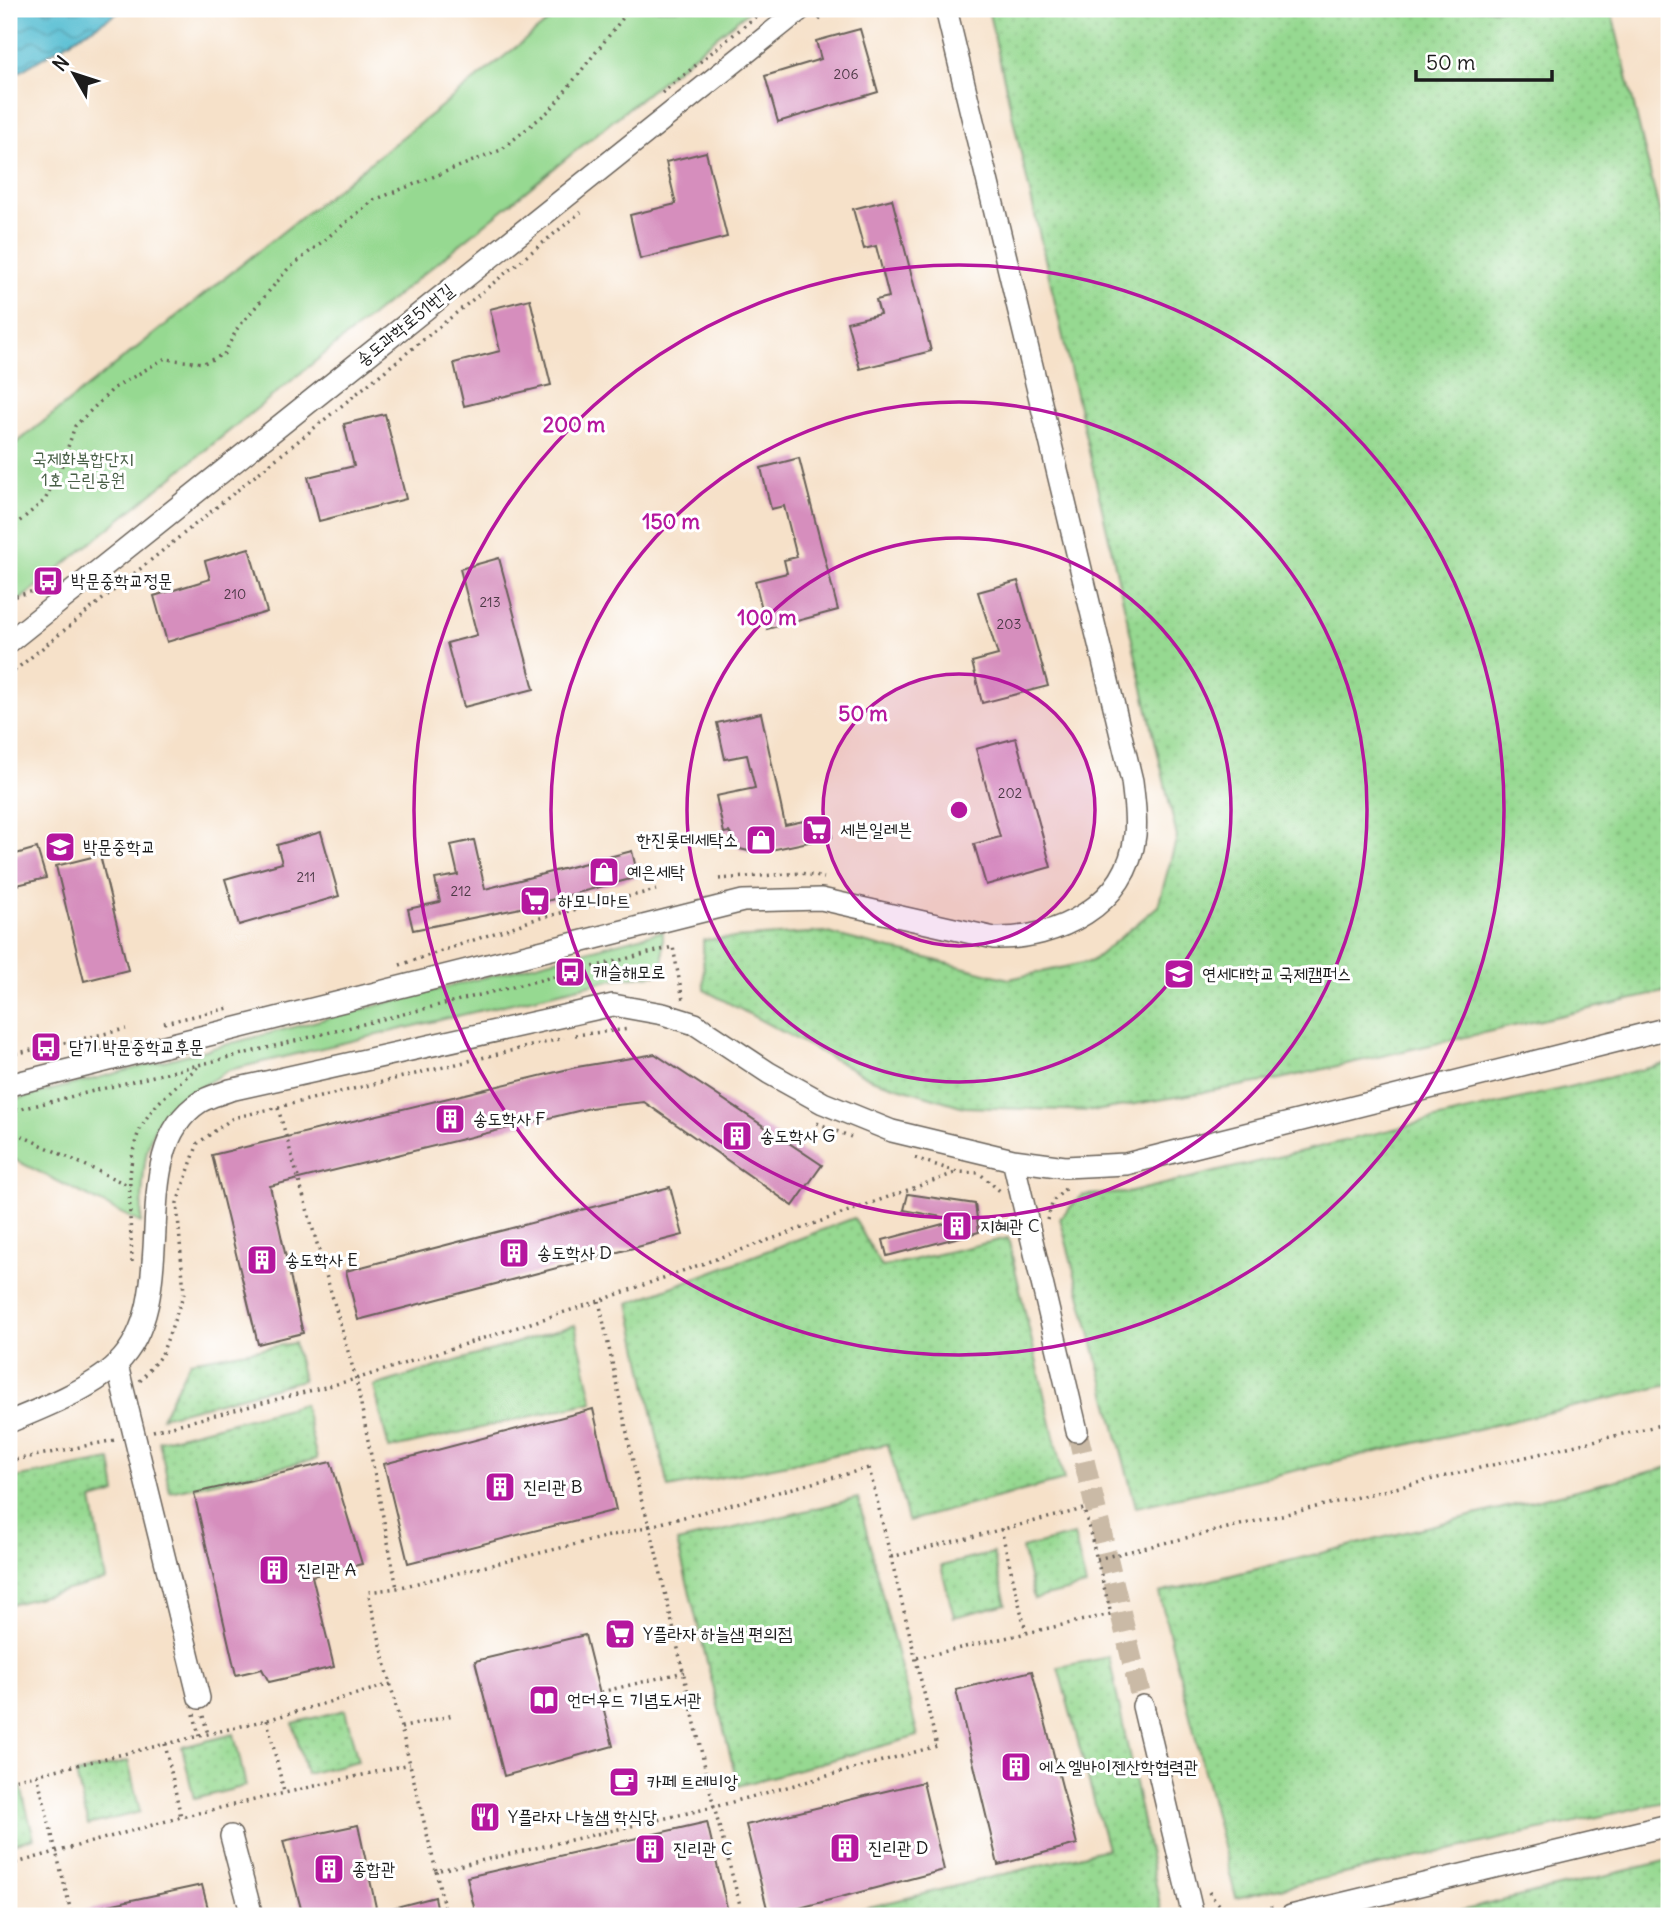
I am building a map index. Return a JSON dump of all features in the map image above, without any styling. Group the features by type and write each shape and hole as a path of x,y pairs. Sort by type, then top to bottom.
{"street":[{"path":"9,1085 743,901 821,899 994,938 1021,939 1048,933 1076,922 1114,886 1128,863 1135,836 1132,782 946,9"},
{"name":"송도과학로51번길","path":"9,642 806,18"},
{"path":"9,1422 83,1387 117,1364 139,1333 151,1300 157,1207 167,1143 200,1102 230,1090 573,1011 613,1005 663,1014 695,1024 769,1073 823,1103 892,1131 1013,1160 1065,1167 1126,1164 1669,1028"},
{"path":"1013,1160 1077,1431"},
{"path":"117,1364 199,1698"},
{"path":"1143,1706 1193,1916"},
{"path":"1286,1910 1669,1825"},
{"path":"231,1836 251,1916"}],"path":[{"path":"9,530 45,500 61,468 75,426 114,388 164,359 204,363 224,354 237,329 287,270 374,200 501,150 551,108 630,9"},
{"path":"806,18 832,9"},
{"path":"9,675 583,211"},
{"path":"9,598 51,586"},
{"path":"719,879 801,873 827,879"},
{"path":"396,967 536,919 656,890"},
{"path":"9,1112 673,947 681,1000 693,1006"},
{"path":"164,1023 241,1005"},
{"path":"9,1055 126,1029"},
{"path":"177,1203 198,1143 233,1118 574,1035 614,1029"},
{"path":"132,1266 130,1186 137,1137 162,1099 202,1064"},
{"path":"278,1107 356,1379 397,1588"},
{"path":"9,1130 130,1186"},
{"path":"9,1461 134,1436 356,1379 599,1301 957,1172"},
{"path":"1046,1221 1053,1201 1074,1183"},
{"path":"599,1301 641,1499 650,1525 714,1807 743,1916"},
{"path":"1097,1559 1669,1423"},
{"path":"436,1871 714,1807 937,1746 869,1468 397,1588 368,1592 446,1916"},
{"path":"891,1557 1084,1509 1111,1614 916,1658"},
{"path":"1001,1529 1026,1632"},
{"path":"601,1692 684,1672"},
{"path":"9,1781 267,1720 391,1684"},
{"path":"401,1728 453,1715"},
{"path":"267,1720 284,1792"},
{"path":"165,1744 181,1817"},
{"path":"9,1865 181,1817 410,1764"},
{"path":"37,1774 72,1916"},
{"path":"1206,1881 1210,1895 1223,1907 1242,1914 1286,1910"}],"green space":[{"name":"국제화복합단지 1호 근린공원","path":"564,9 751,9 9,609 9,449"},
{"path":"988,9 1611,9 1669,252 1669,991 1280,1079 1095,1111 964,1107 871,1079 704,990 703,940 824,932 1009,979 1092,961 1158,906 1177,837"},
{"path":"663,931 663,974 614,979 229,1070 180,1102 165,1115 155,1129 144,1166 141,1223 9,1157 9,1101"},
{"path":"1669,1063 1669,1385 1136,1507 1060,1218 1082,1195 1127,1193"},
{"path":"854,1218 882,1267 1008,1238 1064,1480 908,1521 888,1444 668,1488 629,1303"},
{"path":"575,1325 593,1402 389,1449 374,1386"},
{"path":"294,1343 303,1380 162,1417 190,1361"},
{"path":"304,1404 317,1459 170,1492 159,1441"},
{"path":"111,1460 116,1493 92,1500 106,1580 9,1605 9,1479"},
{"path":"1669,1467 1669,1801 1236,1898 1159,1593"},
{"path":"858,1498 918,1736 738,1786 677,1542"},
{"path":"1074,1535 1086,1586 1034,1599 1022,1548"},
{"path":"993,1553 1006,1604 954,1617 941,1566"},
{"path":"1109,1657 1162,1914 833,1916 1107,1849 1058,1667"},
{"path":"345,1710 358,1761 306,1774 293,1723"},
{"path":"234,1734 246,1786 194,1799 182,1747"},
{"path":"128,1761 140,1812 88,1825 76,1774"},
{"path":"21,1787 34,1838 9,1845 9,1790"},
{"path":"1669,1860 1669,1916 1440,1916"}],"water":[{"path":"9,9 124,9 9,78"}],"building":[{"path":"860,29 878,92 778,122 765,76 821,59 816,41"},
{"path":"706,152 727,237 640,259 630,215 676,204 666,162"},
{"path":"892,199 931,351 860,369 847,322 880,314 876,300 889,297 876,246 864,249 853,209"},
{"path":"530,299 551,385 464,406 454,363 500,351 490,309"},
{"path":"385,414 406,499 319,521 308,477 354,466 344,424"},
{"path":"799,458 838,610 767,629 755,581 787,573 784,560 797,557 784,506 771,509 761,468"},
{"path":"249,548 267,612 167,642 154,596 210,579 205,561"},
{"path":"499,558 534,689 464,707 447,643 477,635 460,569"},
{"path":"1018,581 1048,686 982,703 972,662 998,655 978,592"},
{"path":"761,713 785,825 827,816 832,837 757,853 740,849 729,832 724,833 716,796 755,788 747,755 725,759 717,723"},
{"path":"1016,738 1051,867 986,885 974,844 1000,837 976,749"},
{"path":"321,832 339,896 239,925 225,879 282,863 277,845"},
{"path":"474,840 485,889 632,851 638,877 516,909 413,930 408,909 440,902 435,879 458,875 451,845"},
{"path":"37,848 46,878 9,887 9,856"},
{"path":"100,855 128,970 84,981 56,866"},
{"path":"655,1054 822,1165 793,1206 644,1102 590,1108 270,1186 303,1333 258,1344 212,1155 577,1067"},
{"name":"송도학사 D","path":"670,1187 683,1235 358,1320 346,1271"},
{"name":"지혜관 C","path":"908,1194 975,1204 979,1232 887,1256 883,1240 958,1220 904,1210"},
{"name":"진리관 B","path":"593,1409 616,1510 408,1563 384,1464"},
{"name":"진리관 A","path":"331,1462 362,1564 312,1576 334,1667 269,1682 262,1669 236,1675 194,1493"},
{"name":"언더우드 기념도서관","path":"585,1635 613,1746 504,1776 475,1661"},
{"name":"에스엘바이젠산학협력관","path":"1032,1671 1077,1844 998,1865 956,1690"},
{"name":"진리관 D","path":"923,1782 944,1870 769,1916 746,1825"},
{"name":"진리관 C","path":"707,1822 729,1916 476,1916 467,1877"},
{"name":"종합관","path":"358,1825 377,1912 435,1897 439,1916 303,1916 283,1841"},
{"path":"202,1885 210,1916 86,1916 85,1910"}],"tunnel":[{"path":"1077,1431 1143,1706"}],"place":[{"name":"박문중학교정문","path":"48,581"},
{"name":"세븐일레븐","path":"817,830"},
{"name":"한진롯데세탁소","path":"761,840"},
{"name":"박문중학교","path":"60,847"},
{"name":"예은세탁","path":"604,872"},
{"name":"하모니마트","path":"535,901"},
{"name":"캐슬해모로","path":"570,972"},
{"name":"연세대학교 국제캠퍼스","path":"1179,974"},
{"name":"닫기 박문중학교후문","path":"46,1047"},
{"name":"송도학사 F","path":"450,1119"},
{"name":"송도학사 G","path":"737,1136"},
{"name":"지혜관 C","path":"957,1226"},
{"name":"송도학사 D","path":"514,1253"},
{"name":"송도학사 E","path":"262,1260"},
{"name":"진리관 B","path":"500,1487"},
{"name":"진리관 A","path":"274,1570"},
{"name":"Y플라자 하늘샘 편의점","path":"620,1634"},
{"name":"언더우드 기념도서관","path":"544,1700"},
{"name":"에스엘바이젠산학협력관","path":"1016,1767"},
{"name":"카페 트레비앙","path":"624,1782"},
{"name":"Y플라자 나눌샘 학식당","path":"485,1817"},
{"name":"진리관 D","path":"845,1848"},
{"name":"진리관 C","path":"650,1849"},
{"name":"종합관","path":"329,1869"}]}
